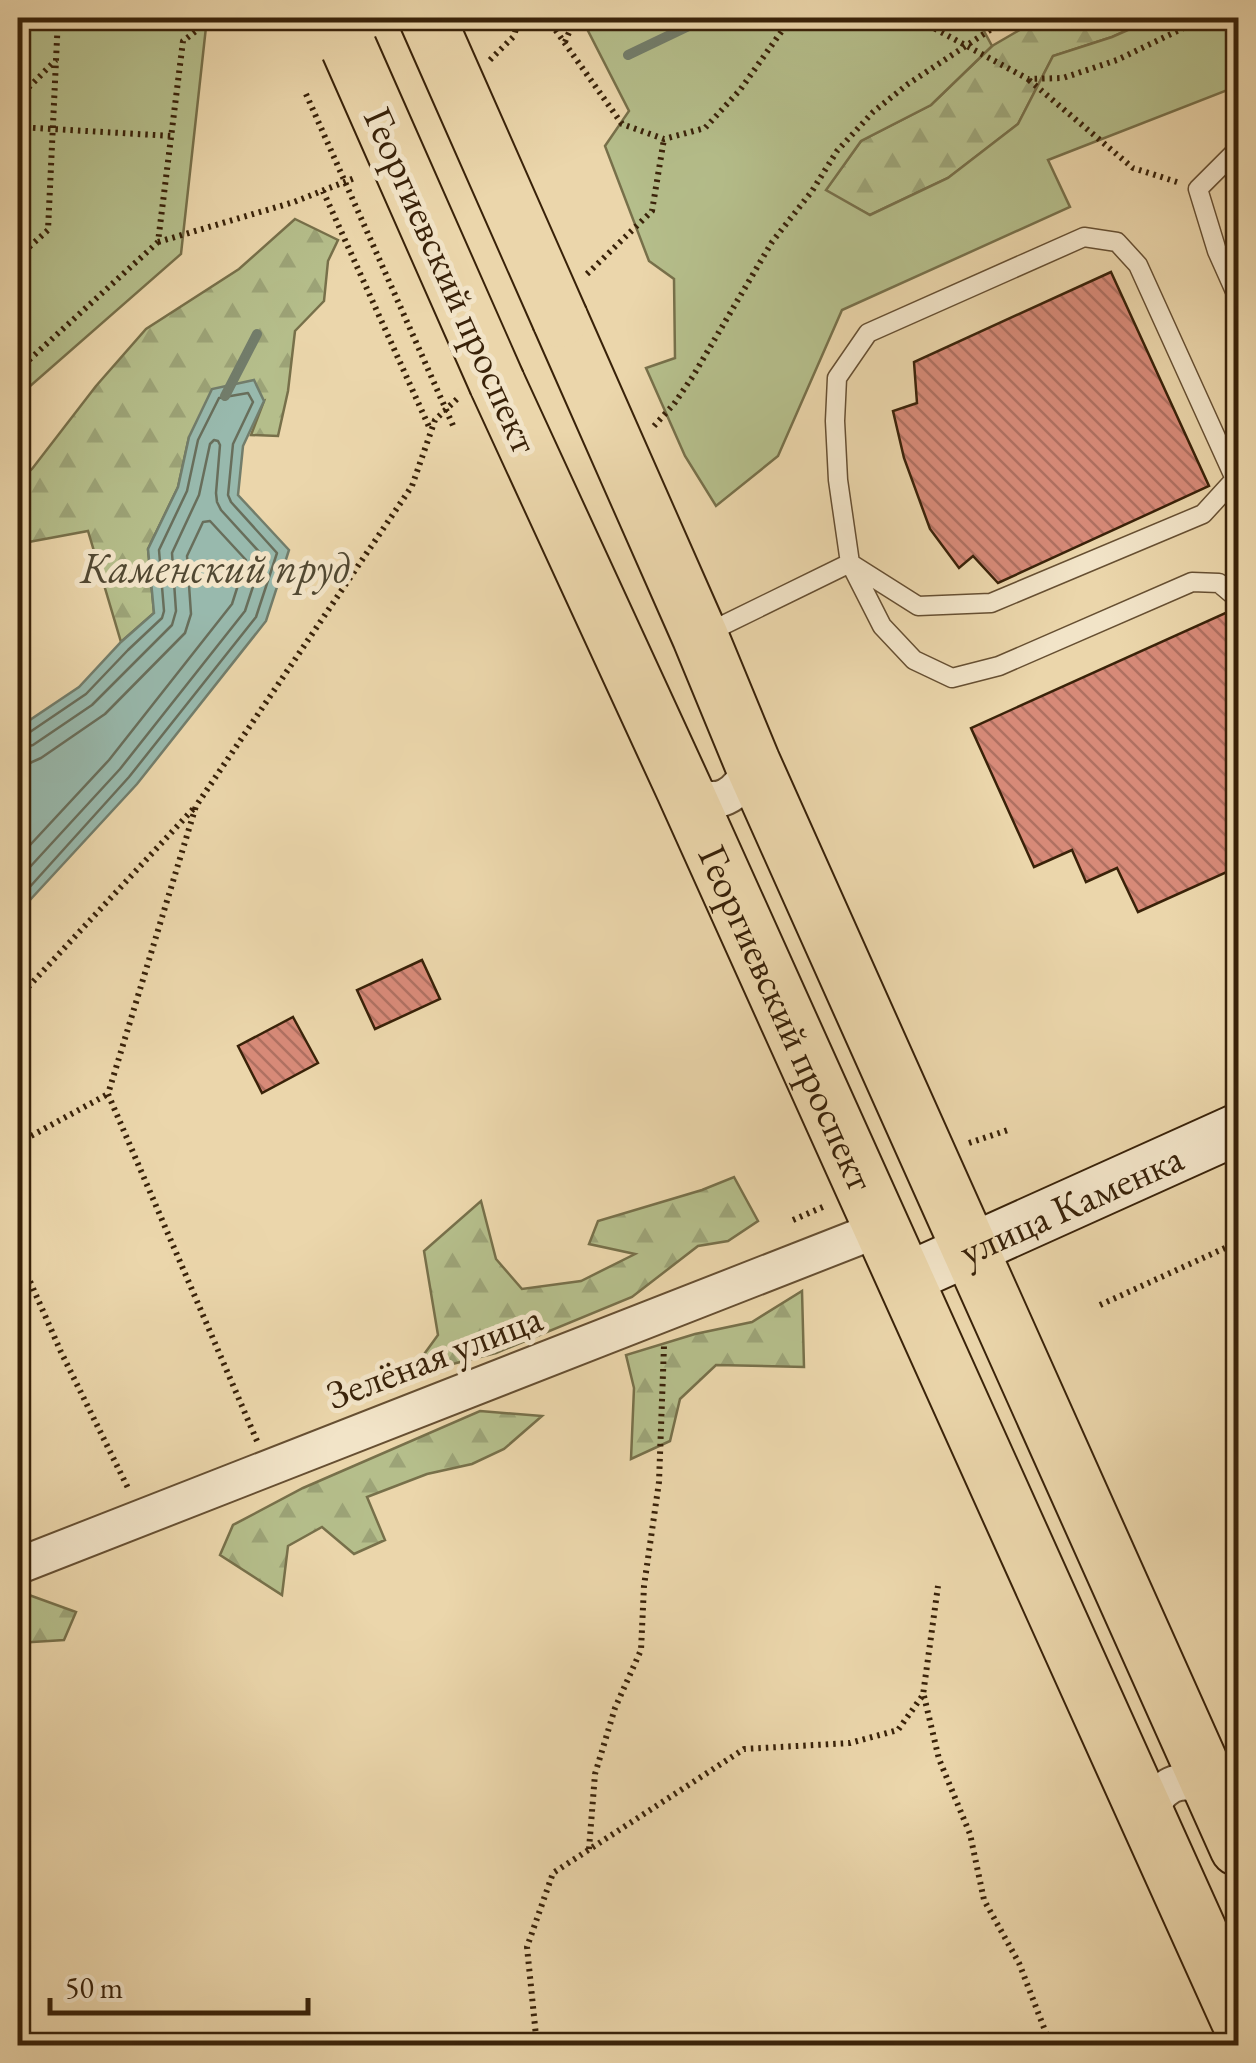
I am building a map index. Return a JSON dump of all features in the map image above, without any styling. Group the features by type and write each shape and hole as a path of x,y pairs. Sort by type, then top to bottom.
{"main road":[{"name":"Георгиевский проспект","path":"427,18 572,298 752,762 1218,1783 1238,1848"},
{"name":"Георгиевский проспект","path":"342,33 480,388 684,789 1238,2018"},
{"name":"улица Каменка","path":"905,1279 1238,1129"}],"street":[{"path":"684,789 697,798 727,797 739,789 752,762"},
{"name":"Зелёная улица","path":"24,1549 268,1466 882,1228"},
{"path":"1148,1816 1160,1792 1171,1784 1218,1783"}],"lane":[{"path":"1238,152 1198,189 1238,298"},
{"path":"850,563 918,606 990,603 1202,514 1235,479 1138,266 1117,242 1084,237 868,333 836,378 838,480 850,563 882,626 914,660 952,678 999,666 1192,582 1219,582 1238,599"},
{"path":"700,636 850,563"}],"path":[{"path":"18,258 48,230 58,18"},
{"path":"158,242 183,41 212,18"},
{"path":"547,18 622,124 664,139 705,128 740,90 791,18"},
{"path":"564,44 575,18"},
{"path":"915,18 1028,79 1134,168 1198,189"},
{"path":"651,430 693,376 772,242 837,152 872,112 1008,18"},
{"path":"1028,79 1063,78 1117,60 1194,23 1237,18"},
{"path":"18,98 57,59"},
{"path":"306,94 455,430"},
{"path":"18,128 172,136"},
{"path":"572,298 652,212 664,139"},
{"path":"322,190 430,430"},
{"path":"18,370 158,242 294,202"},
{"path":"18,998 196,806 412,486 435,420 480,388"},
{"path":"196,806 108,1094 268,1466"},
{"path":"18,1143 108,1094"},
{"path":"1100,1305 1238,1242"},
{"path":"18,1254 130,1494"},
{"path":"589,1850 595,1774 615,1708 641,1650 644,1586 659,1482 665,1312"},
{"path":"18,1506 24,1549"},
{"path":"938,1586 923,1695 939,1759 970,1834 984,1900 1019,1962 1051,2046"},
{"path":"537,2046 528,1947 553,1873 744,1749 850,1743 898,1730 923,1695"}],"green space":[{"path":"18,18 207,18 181,254 18,400"},
{"path":"578,18 977,18 992,46 931,105 861,141 826,190 870,215 948,178 1018,124 1053,56 1155,18 1238,18 1238,86 1048,160 1070,207 842,310 778,456 716,506 685,456 646,368 675,358 674,279 649,261 605,146 629,111"},
{"path":"1040,18 1155,18 1053,56 1018,124 948,178 870,215 825,191 861,141 931,105 992,46"},
{"path":"295,219 338,240 328,261 324,301 295,331 278,436 251,435 264,401 189,437 178,487 148,549 154,613 121,642 88,531 18,544 18,481 146,329 239,269"},
{"path":"734,1177 758,1221 728,1241 698,1246 632,1297 496,1353 409,1375 438,1335 424,1251 481,1201 496,1259 522,1289 581,1281 635,1254 589,1244 598,1221"},
{"path":"802,1291 804,1367 716,1365 680,1399 670,1441 631,1459 634,1388 626,1355 752,1322"},
{"path":"480,1411 542,1416 504,1449 472,1464 427,1474 367,1497 385,1540 354,1554 322,1527 288,1546 282,1595 220,1555 233,1525 303,1488"},
{"path":"29,1595 76,1612 64,1640 18,1643 18,1601"}],"water":[{"name":"Каменский пруд","path":"254,380 264,401 243,446 238,495 289,550 266,621 137,784 18,917 18,728 79,687 154,613 148,549 178,487 189,437 212,389"}],"building":[{"path":"1111,272 1209,486 998,583 973,556 959,568 930,529 904,458 893,411 917,403 914,362"},
{"path":"1232,610 1238,611 1238,867 1138,912 1117,868 1086,882 1072,850 1034,867 971,728"},
{"path":"422,960 440,999 375,1029 357,990"},
{"path":"293,1017 318,1063 262,1093 238,1046"}],"waterway":[{"path":"628,55 701,18"},
{"path":"225,396 257,334"}]}
